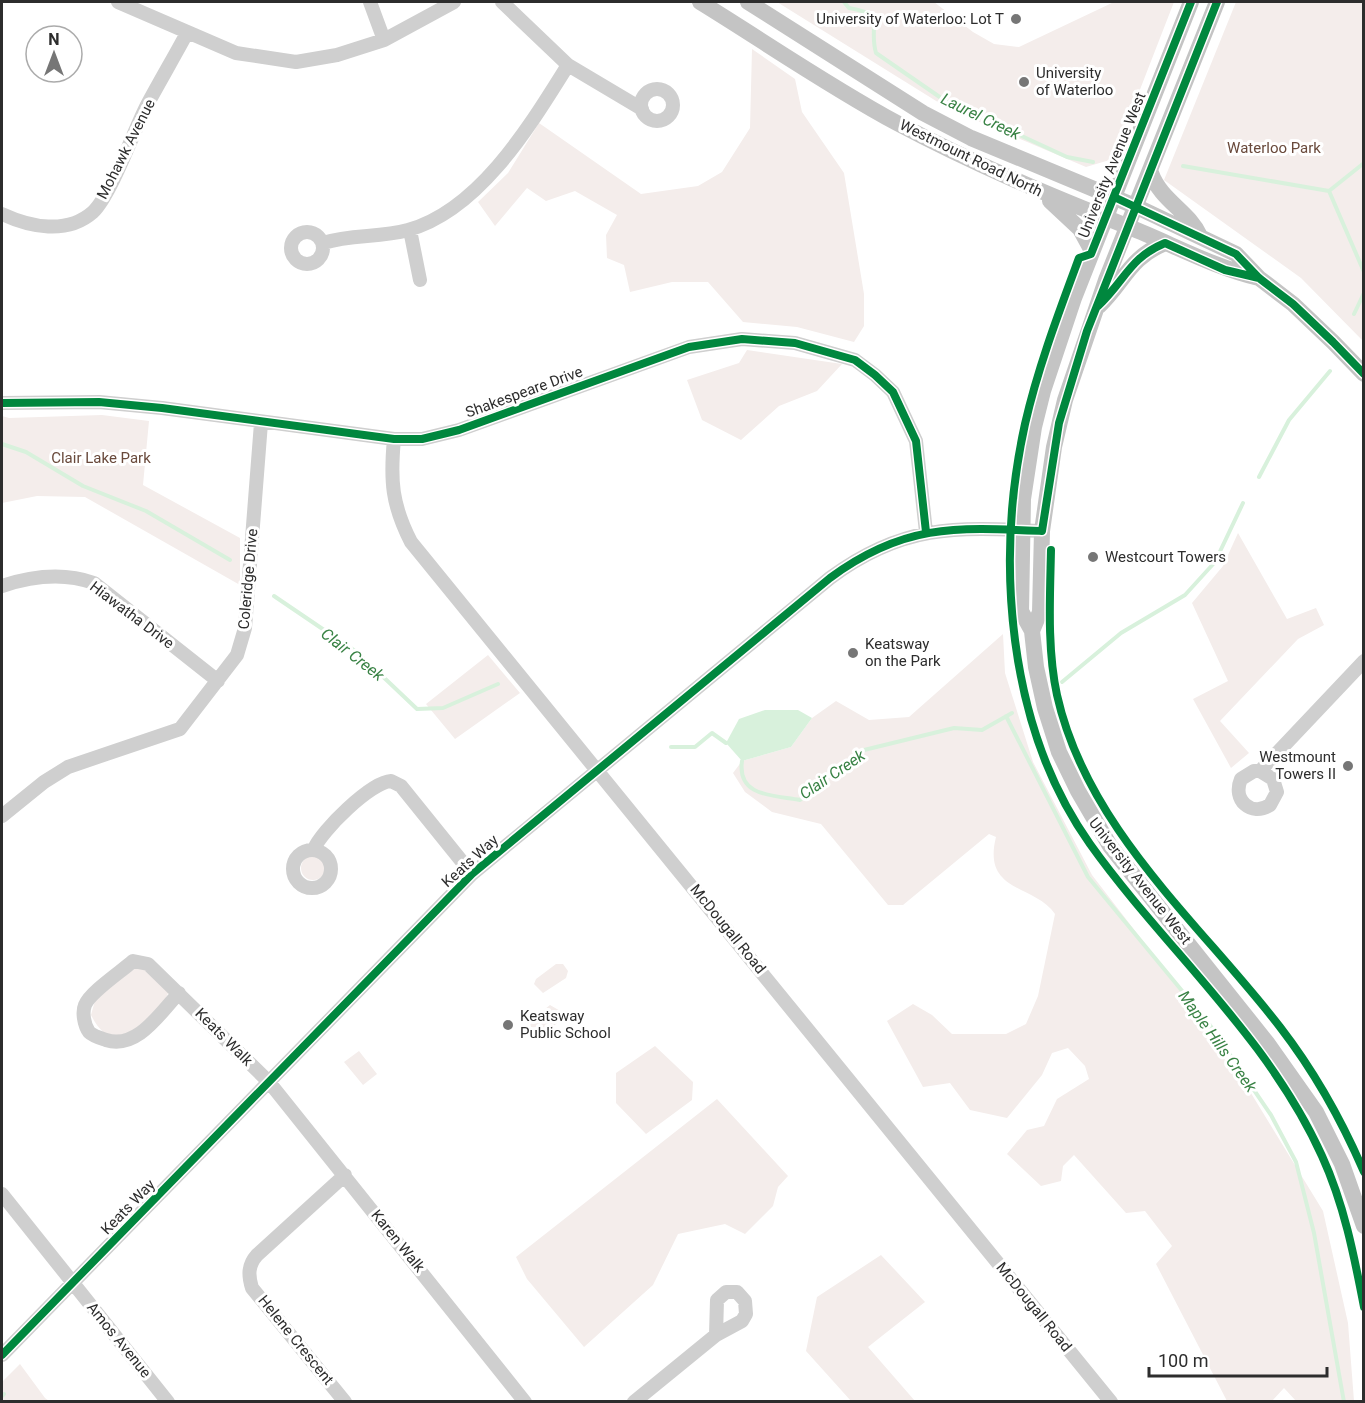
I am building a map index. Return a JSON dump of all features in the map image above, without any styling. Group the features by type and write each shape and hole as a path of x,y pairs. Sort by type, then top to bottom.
{"main road":[{"name":"Westmount Road North","path":"700,2 895,122 1043,194 1128,226 1225,270 1259,278"},
{"name":"Westmount Road North","path":"748,2 923,113 971,138 1137,207 1236,254 1259,278 1293,304 1364,374"},
{"name":"University Avenue West","path":"1191,2 1092,251 1043,391 1027,469 1022,530 1021,611 1032,631 1036,667 1045,708 1059,752 1078,791 1110,846 1268,1044 1316,1112 1342,1164 1364,1226"},
{"name":"University Avenue West","path":"1032,631 1040,612 1042,531 1059,423 1096,308 1217,2"},
{"path":"1151,173 1166,198 1193,221 1200,236"},
{"path":"1043,194 1080,229 1092,251"},
{"path":"1096,308 1114,291 1138,256 1165,243"}],"street":[{"path":"118,2 236,52 296,62 337,55 384,40 454,2"},
{"path":"370,2 384,40"},
{"path":"502,2 568,65 642,109"},
{"name":"Mohawk Avenue","path":"2,214 20,222 50,228 73,222 93,211 110,184 147,105 187,33"},
{"path":"323,243 347,236 376,237 410,230 445,214 465,200 502,161 538,114 568,65"},
{"path":"410,230 420,280"},
{"name":"Shakespeare Drive","path":"2,403 99,402 162,408 394,439 422,439 459,430 689,347 742,339 795,343 855,360 876,375 893,392 916,441 926,532"},
{"name":"Coleridge Drive","path":"2,816 44,782 68,767 180,729 237,655 245,628 261,423"},
{"name":"McDougall Road","path":"394,439 391,467 396,513 411,542 1111,1401"},
{"name":"Keats Way","path":"2,1354 472,874 846,566 890,542 926,532 971,528 1042,531"},
{"name":"Hiawatha Drive","path":"2,586 37,576 78,577 94,583 218,681"},
{"path":"1260,771 1364,662"},
{"path":"314,849 326,830 378,784 391,781 401,786 472,874"},
{"name":"Keats Walk","path":"179,993 147,1028 124,1042 114,1043 94,1036 89,1032 84,1021 83,1012 88,999 137,960 148,964 179,993 269,1082"},
{"name":"Karen Walk","path":"269,1082 525,1401"},
{"name":"Helene Crescent","path":"345,1175 257,1255 252,1261 249,1278 252,1288 345,1401"},
{"name":"Amos Avenue","path":"2,1194 168,1401"},
{"path":"634,1401 716,1335"}],"green space":[{"name":"University of Waterloo","path":"777,2 934,2 973,32 994,44 1019,47 1114,2 1174,2 1113,159 1086,167 949,109"},
{"name":"Waterloo Park","path":"1236,2 1363,2 1363,341 1301,278 1164,180"},
{"path":"752,49 795,79 802,112 844,173 864,294 864,326 854,342 797,327 743,322 708,282 672,282 630,292 624,265 607,258 606,235 617,215 575,191 546,201 527,188 495,226 478,202 508,173 539,123 641,194 698,186 722,172 750,128"},
{"path":"747,350 842,364 817,391 779,406 741,440 702,420 687,380 739,363"},
{"name":"Clair Lake Park","path":"102,415 149,421 143,485 240,538 240,585 85,497 37,496 2,503 2,416 9,418"},
{"path":"1238,533 1287,619 1316,608 1324,625 1298,639 1220,721 1249,753 1231,768 1193,699 1228,681 1192,603 1223,566"},
{"path":"1003,634 1005,673 1033,762 1092,875 1216,1036 1323,1211 1348,1323 1354,1401 1296,1401 1284,1388 1272,1401 1227,1401 1156,1264 1172,1246 1145,1211 1126,1213 1074,1155 1063,1166 1061,1181 1041,1186 1007,1154 1027,1130 1044,1126 1057,1099 1089,1079 1085,1066 1068,1048 1052,1053 1042,1075 1007,1118 970,1110 950,1083 923,1087 887,1021 913,1004 932,1015 952,1034 1006,1034 1026,1024 1038,996 1055,914 1046,904 1003,878 996,868 994,855 996,837 989,834 903,905 888,905 821,824 772,812 745,792 733,773 742,761 791,747 812,718 836,701 869,720 909,717"},
{"path":"488,655 520,693 455,739 426,704"},
{"path":"313,856 321,860 325,868 321,876 313,880 305,876 301,868 305,860"},
{"path":"556,964 563,964 568,971 566,978 543,993 534,984 536,979"},
{"path":"137,967 147,967 169,990 168,994 159,1008 134,1031 119,1037 104,1033 91,1015 96,997"},
{"path":"550,1005 562,1012 562,1019 538,1039 531,1028 530,1021"},
{"path":"655,1046 693,1082 692,1100 646,1134 616,1103 616,1073"},
{"path":"359,1051 377,1074 363,1085 344,1062"},
{"path":"717,1099 788,1176 778,1187 773,1206 745,1234 725,1224 678,1234 653,1285 584,1347 527,1279 516,1257"},
{"path":"881,1255 925,1302 868,1347 915,1401 851,1401 806,1351 817,1297"},
{"path":"20,1364 49,1401 2,1401 2,1382"}],"shaded area":[{"path":"765,710 798,710 812,718 791,747 742,761 726,743 739,719"}],"waterway":[{"name":"Laurel Creek","path":"844,2 849,8 868,14 872,18 876,53 944,100 1067,157 1093,162"},
{"name":"Laurel Creek","path":"1183,166 1329,191 1364,163"},
{"name":"Clair Creek","path":"1329,191 1364,272"},
{"name":"Clair Creek","path":"1354,314 1364,293"},
{"name":"Clair Creek","path":"1259,477 1289,420 1330,371"},
{"name":"Clair Creek","path":"2,444 26,452 83,486 146,511 230,560"},
{"name":"Clair Creek","path":"1062,682 1121,633 1185,595 1215,562 1243,503"},
{"name":"Clair Creek","path":"274,596 358,653 417,709 443,708 498,684"},
{"name":"Clair Creek","path":"742,761 742,773 745,782 751,788 768,795 800,800 860,751 954,728 982,730 1012,713"},
{"name":"Maple Hills Creek","path":"1006,716 1088,877 1207,1021 1271,1115 1296,1162 1314,1233 1344,1402"},
{"name":"Clair Creek","path":"671,747 695,747 712,733 726,743"}],"cycle path":[{"path":"1191,2 1091,254 1079,258 1049,340 1030,403 1016,476 1011,531 1010,586 1015,641 1025,696 1041,748 1062,798 1090,844 1119,883 1245,1032 1274,1071 1300,1112 1330,1174 1352,1249 1364,1307"},
{"path":"2,1355 472,874 830,578 857,560 906,538 956,530 1042,531 1059,423 1087,331 1217,2"},
{"path":"1114,197 1236,254 1259,278 1293,304 1364,374"},
{"path":"1098,306 1135,263 1165,243 1225,270 1259,278"},
{"path":"2,403 99,402 162,408 394,439 422,439 459,430 689,347 742,339 795,343 855,360 893,392 916,441 926,532"},
{"path":"1051,550 1050,623 1057,695 1072,743 1093,789 1119,831 1149,872 1280,1027 1326,1097 1364,1172"}],"place":[{"name":"University of Waterloo: Lot T","path":"1016,19"},
{"name":"University of Waterloo","path":"1024,82"},
{"name":"Westcourt Towers","path":"1093,557"},
{"name":"Keatsway on the Park","path":"853,653"},
{"name":"Westmount Towers II","path":"1348,766"},
{"name":"Keatsway Public School","path":"508,1025"}]}
